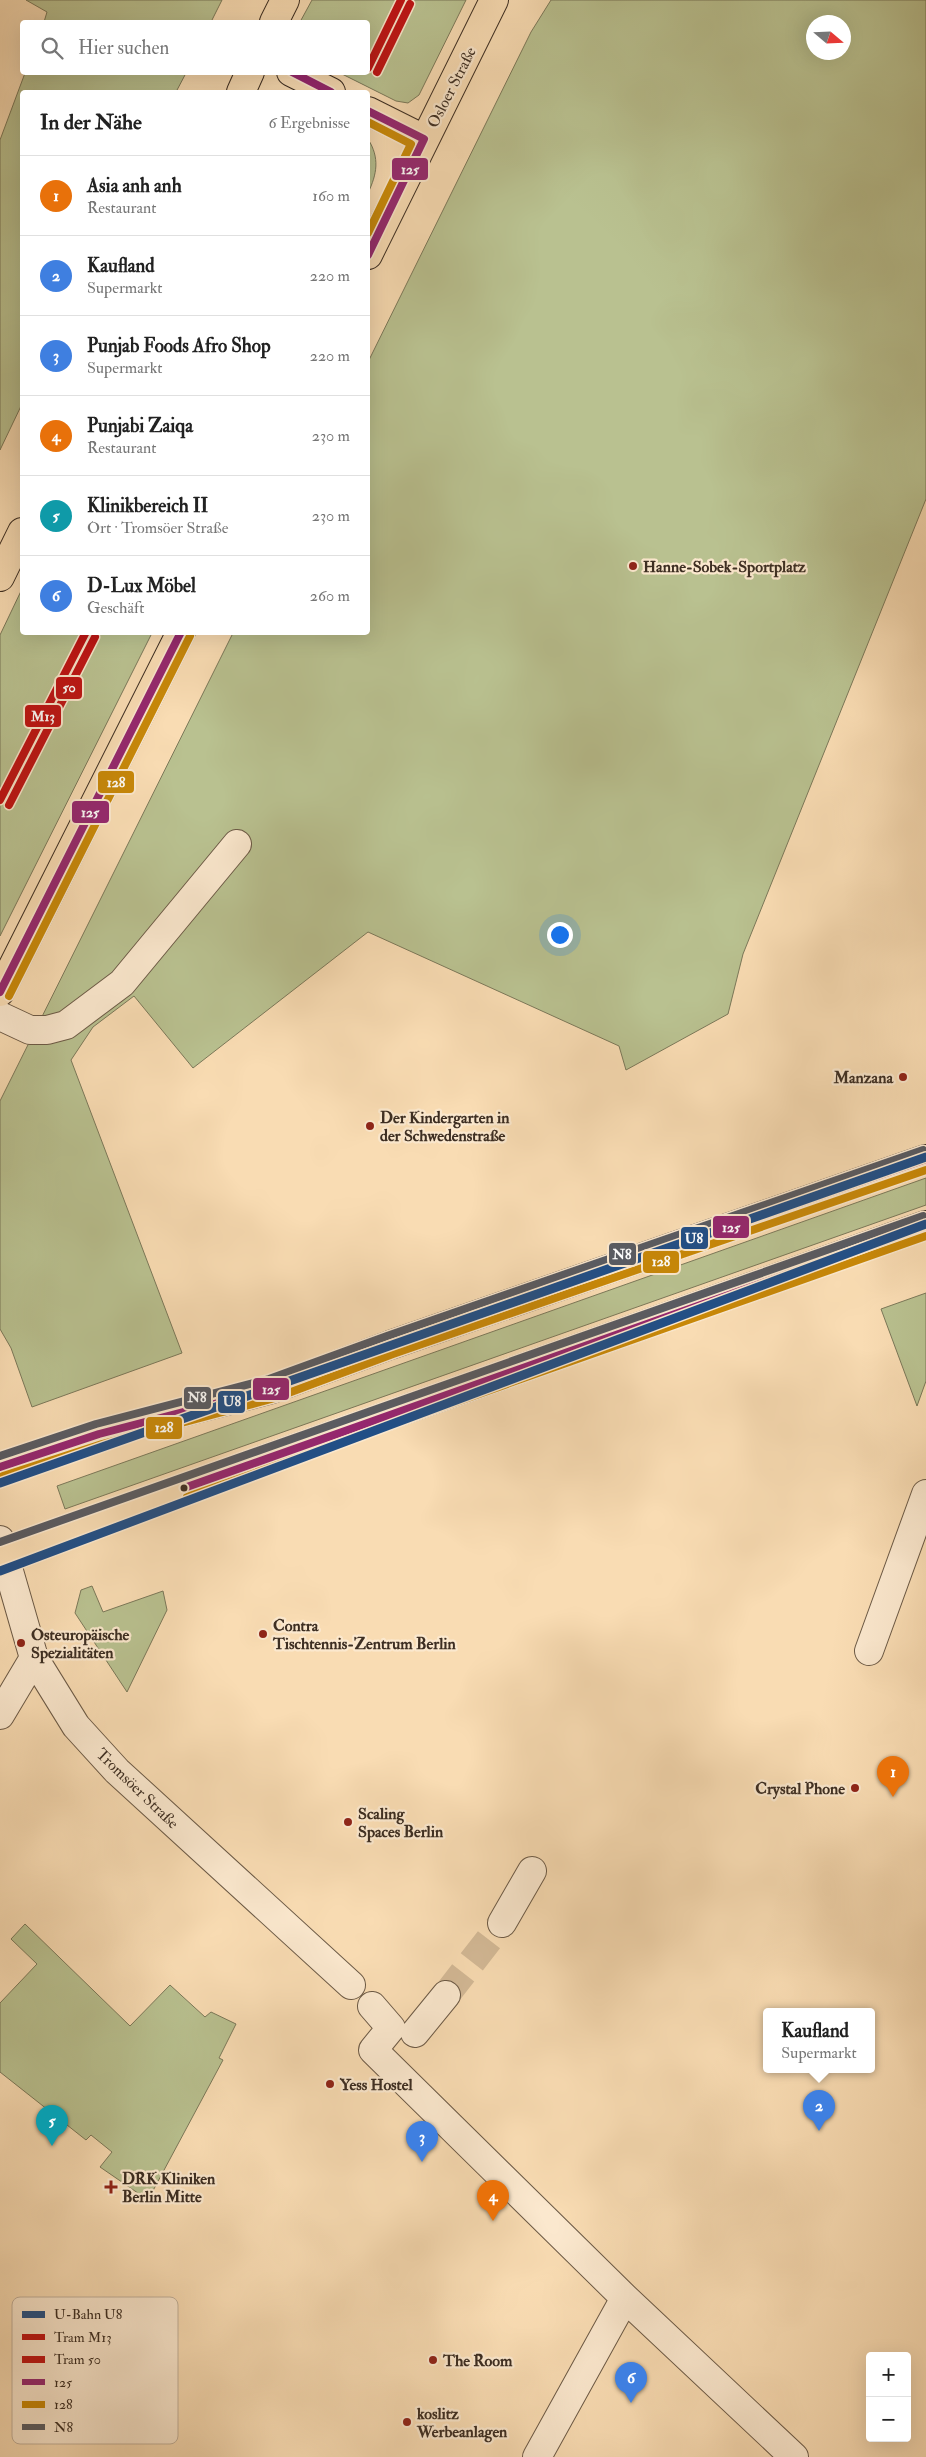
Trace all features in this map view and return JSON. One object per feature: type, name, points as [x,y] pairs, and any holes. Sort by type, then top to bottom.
[{"type":"main road","points":[[275,20],[285,0]]},
{"type":"main road","name":"Osloer Straße","points":[[370,251],[494,0]]},
{"type":"main road","points":[[241,90],[248,75]]},
{"type":"main road","points":[[298,75],[327,90]]},
{"type":"main road","points":[[370,112],[424,139]]},
{"type":"main road","points":[[0,577],[12,544]]},
{"type":"main road","points":[[0,992],[179,635]]},
{"type":"main road","points":[[0,1467],[100,1434],[272,1389],[390,1345],[926,1159]]},
{"type":"main road","points":[[1,1548],[686,1310],[926,1224]]},
{"type":"street","points":[[0,1016],[30,1030],[47,1030],[66,1024],[122,983],[237,844]]},
{"type":"street","points":[[869,1651],[926,1494]]},
{"type":"street","name":"Tromsöer Straße","points":[[1,1548],[34,1658],[76,1726],[118,1771],[351,1985]]},
{"type":"street","points":[[0,1715],[34,1658]]},
{"type":"street","points":[[502,1923],[532,1871]]},
{"type":"street","points":[[446,1995],[403,2031],[373,2050],[624,2298],[794,2457]]},
{"type":"street","points":[[372,2006],[403,2031]]},
{"type":"street","points":[[537,2457],[624,2298]]},
{"type":"green space","points":[[26,0],[222,0],[212,20],[45,20],[47,12]]},
{"type":"green space","points":[[312,0],[466,0],[419,95],[408,103],[396,101],[344,75],[370,75],[370,20],[301,20]]},
{"type":"green space","name":"Hanne-Sobek-Sportplatz","points":[[551,0],[926,0],[926,499],[743,954],[728,1014],[626,1070],[619,1046],[368,932],[193,1068],[134,996],[93,1027],[71,1060],[182,1353],[32,1407],[11,1348],[0,1329],[0,1101],[232,635],[370,635],[370,358],[531,32]]},
{"type":"green space","points":[[24,75],[185,75],[177,90],[20,90],[20,408],[0,450],[0,140]]},
{"type":"green space","points":[[370,142],[376,159],[370,187]]},
{"type":"green space","points":[[20,593],[20,635],[151,635],[0,936],[0,635]]},
{"type":"green space","points":[[926,1178],[926,1205],[65,1509],[57,1486]]},
{"type":"green space","points":[[926,1293],[926,1381],[917,1406],[881,1309]]},
{"type":"green space","points":[[92,1586],[103,1612],[163,1591],[167,1610],[127,1692],[75,1613],[81,1590]]},
{"type":"green space","points":[[25,1924],[130,2026],[170,1985],[205,2017],[211,2012],[236,2024],[219,2058],[223,2060],[148,2200],[100,2167],[112,2152],[91,2135],[86,2140],[0,2072],[0,2003],[37,1964],[11,1939]]},
{"type":"tunnel","points":[[446,1995],[502,1923]]},
{"type":"metro line","name":"U8","points":[[0,1483],[926,1157]]},
{"type":"metro line","name":"U8","points":[[0,1571],[926,1224]]},
{"type":"tram line","name":"M13","points":[[370,64],[401,0]]},
{"type":"tram line","name":"50","points":[[377,72],[410,4]]},
{"type":"tram line","name":"M13","points":[[0,800],[84,635]]},
{"type":"tram line","name":"50","points":[[9,805],[95,637]]},
{"type":"transit line","name":"125","points":[[298,75],[327,90]]},
{"type":"transit line","name":"125","points":[[370,112],[424,139],[370,251]]},
{"type":"transit line","name":"128","points":[[370,123],[411,144],[370,229]]},
{"type":"transit line","name":"125","points":[[0,992],[179,635]]},
{"type":"transit line","name":"128","points":[[9,996],[190,636]]},
{"type":"transit line","name":"N8","points":[[0,1456],[96,1424],[269,1379],[387,1336],[923,1150]]},
{"type":"transit line","name":"125","points":[[0,1467],[99,1434],[272,1389],[390,1345],[926,1159]]},
{"type":"transit line","name":"128","points":[[3,1476],[102,1444],[275,1398],[393,1354],[926,1170]]},
{"type":"transit line","name":"N8","points":[[0,1542],[923,1216]]},
{"type":"transit line","name":"125","points":[[184,1488],[926,1225]]},
{"type":"transit line","name":"128","points":[[187,1497],[926,1236]]},
{"type":"place","name":"Hanne-Sobek-Sportplatz","points":[[633,566]]},
{"type":"place","name":"Manzana","points":[[903,1077]]},
{"type":"place","name":"Der Kindergarten in der Schwedenstraße","points":[[370,1126]]},
{"type":"place","name":"Contra Tischtennis-Zentrum Berlin","points":[[263,1634]]},
{"type":"place","name":"Osteuropäische Spezialitäten","points":[[21,1643]]},
{"type":"place","name":"Crystal Phone","points":[[855,1788]]},
{"type":"place","name":"Asia anh anh","points":[[893,1797]]},
{"type":"place","name":"Scaling Spaces Berlin","points":[[348,1822]]},
{"type":"place","name":"Yess Hostel","points":[[330,2084]]},
{"type":"place","name":"Kaufland","points":[[819,2131]]},
{"type":"place","name":"Klinikbereich II","points":[[52,2146]]},
{"type":"place","name":"Punjab Foods Afro Shop","points":[[422,2162]]},
{"type":"place","name":"DRK Kliniken Berlin Mitte","points":[[111,2187]]},
{"type":"place","name":"Punjabi Zaiqa","points":[[493,2221]]},
{"type":"place","name":"The Room","points":[[433,2360]]},
{"type":"place","name":"D-Lux Möbel","points":[[631,2403]]},
{"type":"place","name":"koslitz Werbeanlagen","points":[[407,2422]]}]
